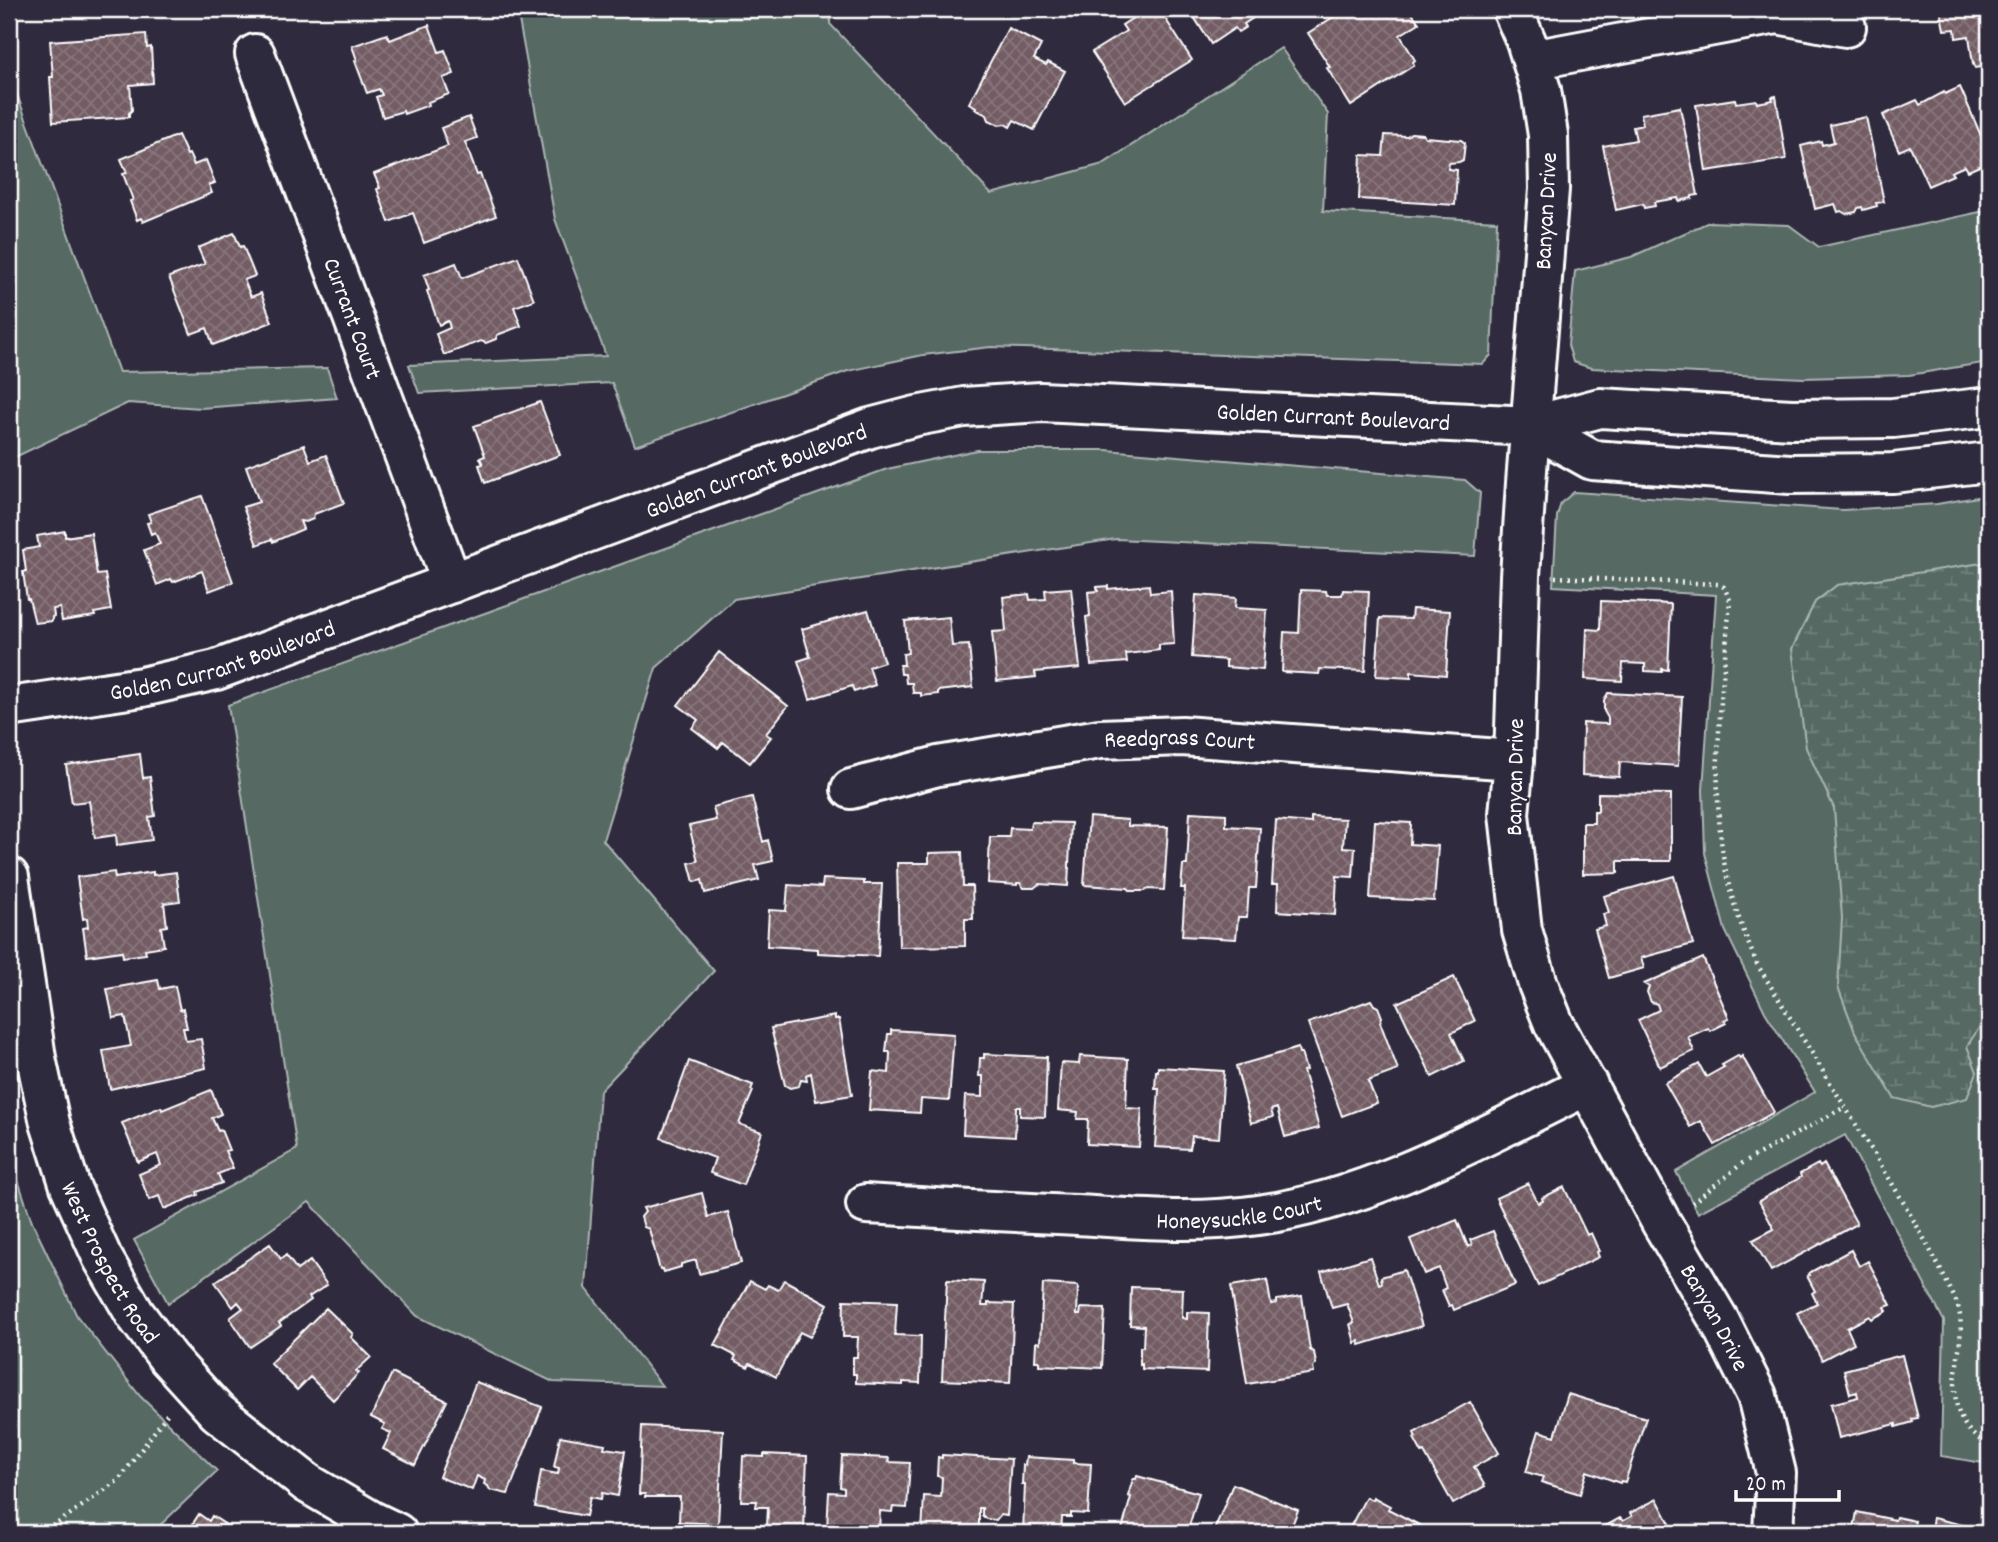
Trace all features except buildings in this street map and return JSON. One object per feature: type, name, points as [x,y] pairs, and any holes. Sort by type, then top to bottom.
[{"type":"street","name":"Banyan Drive","points":[[1512,9],[1541,89],[1548,135],[1549,189],[1520,576],[1514,760],[1509,814],[1522,930],[1538,984],[1554,1024],[1661,1222],[1720,1322],[1757,1396],[1776,1473],[1773,1533]]},
{"type":"street","points":[[1532,60],[1777,14],[1846,27]]},
{"type":"street","name":"Currant Court","points":[[255,54],[452,583]]},
{"type":"street","name":"Golden Currant Boulevard","points":[[9,707],[142,687],[216,670],[870,428],[964,407],[1041,402],[1531,426],[1600,408],[1792,419],[1893,418],[1989,407]]},
{"type":"street","name":"Golden Currant Boulevard","points":[[1531,426],[1592,460],[1790,474],[1894,472],[1989,462]]},
{"type":"street","name":"Reedgrass Court","points":[[851,789],[938,766],[1100,739],[1182,736],[1514,760]]},
{"type":"street","name":"West Prospect Road","points":[[9,877],[36,1058],[50,1123],[70,1186],[102,1257],[135,1314],[168,1358],[217,1412],[307,1483],[397,1533]]},
{"type":"street","name":"Honeysuckle Court","points":[[866,1204],[1150,1219],[1202,1220],[1259,1215],[1317,1203],[1366,1187],[1460,1148],[1588,1085]]},
{"type":"path","points":[[1520,576],[1718,584],[1724,587],[1730,600],[1717,760],[1719,819],[1725,869],[1740,925],[1757,964],[1908,1208],[1958,1304],[1960,1329],[1955,1399],[1957,1409],[1971,1433],[1989,1444]]},
{"type":"path","points":[[1661,1222],[1687,1206],[1744,1162],[1845,1107]]},
{"type":"path","points":[[32,1533],[55,1525],[119,1480],[167,1413],[197,1391]]},
{"type":"green space","points":[[517,9],[831,9],[830,24],[991,194],[1103,164],[1281,48],[1328,114],[1323,211],[1497,221],[1491,355],[1483,364],[991,347],[923,355],[848,371],[635,446],[612,383],[419,393],[409,365],[606,356],[555,219]]},
{"type":"green space","points":[[9,58],[15,89],[119,372],[327,368],[337,398],[201,408],[128,403],[9,460]]},
{"type":"green space","points":[[1989,210],[1989,362],[1909,375],[1804,378],[1591,368],[1573,362],[1568,345],[1575,271],[1631,257],[1709,222],[1789,225],[1819,247]]},
{"type":"green space","points":[[977,450],[1106,450],[1465,480],[1480,493],[1475,556],[1116,539],[734,599],[656,668],[603,840],[714,971],[600,1091],[586,1288],[662,1386],[553,1382],[417,1316],[309,1202],[168,1303],[134,1240],[297,1149],[228,705],[887,469]]},
{"type":"green space","points":[[1574,492],[1843,510],[1937,504],[1989,495],[1989,1464],[1941,1456],[1944,1321],[1845,1135],[1698,1213],[1676,1172],[1815,1092],[1765,1012],[1725,930],[1705,853],[1703,790],[1716,595],[1553,586],[1557,516],[1561,503]]},
{"type":"green space","points":[[1989,562],[1989,1013],[1967,1046],[1977,1072],[1967,1098],[1931,1107],[1894,1098],[1855,1032],[1838,987],[1842,918],[1834,808],[1806,748],[1792,649],[1815,602],[1837,585]]},
{"type":"green space","points":[[9,1153],[32,1222],[77,1316],[140,1396],[217,1471],[152,1533],[9,1533]]}]
